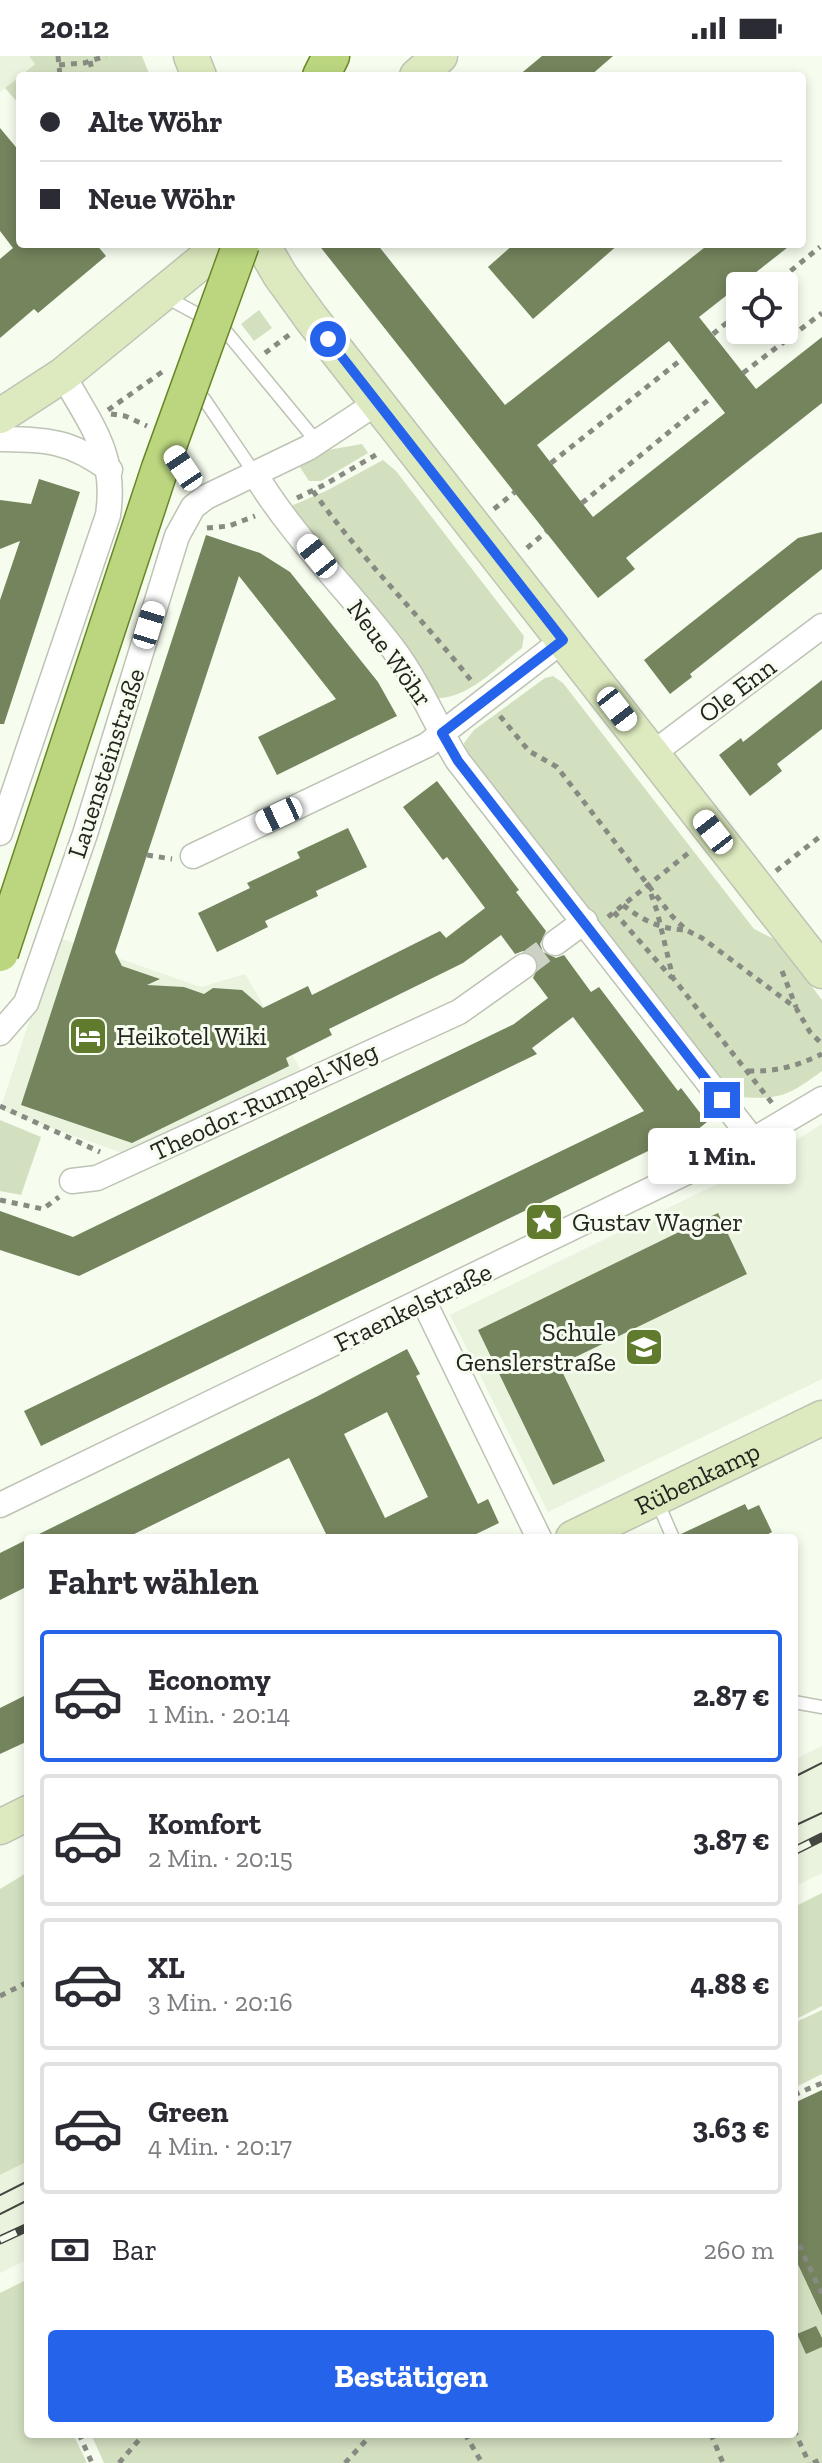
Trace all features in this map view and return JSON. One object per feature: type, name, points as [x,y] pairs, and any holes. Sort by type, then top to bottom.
[{"type":"main road","points":[[0,953],[160,468],[240,248]]},
{"type":"street","points":[[422,72],[440,56]]},
{"type":"street","points":[[170,286],[186,248]]},
{"type":"street","points":[[0,416],[63,375],[218,248]]},
{"type":"street","points":[[264,248],[311,318],[822,971]]},
{"type":"street","points":[[0,833],[108,515],[110,470],[89,421],[63,375]]},
{"type":"street","name":"Lauensteinstraße","points":[[0,1033],[26,1003],[85,834],[177,536],[193,507],[206,497],[317,442],[378,402]]},
{"type":"street","points":[[0,439],[61,443],[86,452],[110,470]]},
{"type":"street","name":"Neue Wöhr","points":[[255,474],[277,507],[397,654],[424,694],[458,761],[753,1140]]},
{"type":"street","name":"Ole Enn","points":[[652,754],[822,626]]},
{"type":"street","points":[[193,856],[413,752],[563,640]]},
{"type":"street","points":[[555,943],[588,925]]},
{"type":"street","name":"Theodor-Rumpel-Weg","points":[[72,1181],[97,1178],[459,1012],[524,966]]},
{"type":"street","name":"Fraenkelstraße","points":[[0,1505],[753,1140],[787,1123],[822,1099]]},
{"type":"street","points":[[424,1302],[537,1534]]},
{"type":"street","name":"Rübenkamp","points":[[581,1534],[822,1418]]},
{"type":"street","points":[[0,1827],[24,1815]]},
{"type":"lane","points":[[170,286],[223,328],[317,442]]},
{"type":"lane","points":[[175,455],[158,430],[204,399],[255,474]]},
{"type":"lane","points":[[656,1498],[671,1534]]},
{"type":"lane","points":[[798,1703],[822,1707]]},
{"type":"path","points":[[58,56],[60,72]]},
{"type":"path","points":[[59,65],[106,56]]},
{"type":"path","points":[[90,61],[91,72]]},
{"type":"path","points":[[789,272],[820,247]]},
{"type":"path","points":[[743,373],[822,313]]},
{"type":"path","points":[[251,363],[311,318]]},
{"type":"path","points":[[713,334],[726,323]]},
{"type":"path","points":[[551,463],[682,359]]},
{"type":"path","points":[[582,503],[712,397]]},
{"type":"path","points":[[89,421],[104,413],[125,416],[158,430]]},
{"type":"path","points":[[313,491],[337,526],[437,635],[529,751],[557,767],[648,887],[686,930]]},
{"type":"path","points":[[588,925],[614,912],[648,887],[713,832]]},
{"type":"path","points":[[757,887],[822,835]]},
{"type":"path","points":[[648,887],[673,978]]},
{"type":"path","points":[[623,905],[638,917],[660,927],[686,930],[702,938],[796,1008],[810,1032],[822,1044]]},
{"type":"path","points":[[614,912],[673,978],[787,1123]]},
{"type":"path","points":[[748,1071],[769,1072],[793,1067],[822,1054]]},
{"type":"path","points":[[0,1106],[126,1164]]},
{"type":"path","points":[[0,1200],[43,1209],[65,1192],[72,1181]]},
{"type":"path","points":[[0,1996],[24,1984]]},
{"type":"path","points":[[798,2093],[822,2083]]},
{"type":"path","points":[[798,2240],[822,2294]]},
{"type":"path","points":[[81,2438],[92,2463]]},
{"type":"path","points":[[119,2463],[141,2438]]},
{"type":"path","points":[[347,2462],[368,2438]]},
{"type":"path","points":[[467,2438],[482,2463]]},
{"type":"path","points":[[713,2438],[723,2463]]},
{"type":"path","points":[[798,2438],[811,2463],[822,2459]]},
{"type":"shaded area","points":[[0,56],[29,56],[35,63],[24,72],[16,72],[16,79],[0,92]]},
{"type":"shaded area","points":[[29,56],[142,56],[148,72],[25,72],[35,64]]},
{"type":"shaded area","points":[[16,79],[16,100],[5,88]]},
{"type":"shaded area","points":[[259,310],[272,328],[254,341],[241,324]]},
{"type":"shaded area","points":[[362,444],[368,453],[321,481],[309,481],[298,464],[328,450]]},
{"type":"shaded area","points":[[383,460],[396,471],[524,636],[522,648],[481,681],[458,694],[434,698],[291,506]]},
{"type":"shaded area","points":[[553,676],[563,683],[754,929],[778,941],[822,1000],[822,1071],[800,1087],[771,1097],[733,1096],[466,756],[464,743],[474,730],[545,678]]},
{"type":"shaded area","points":[[57,937],[201,987],[245,974],[301,1070],[123,1153],[0,1110]]},
{"type":"shaded area","points":[[0,1120],[41,1137],[21,1195],[0,1191]]},
{"type":"shaded area","name":"Schule Genslerstraße","points":[[822,1124],[822,1379],[548,1512],[450,1315],[756,1165]]},
{"type":"shaded area","points":[[822,1746],[822,1873],[798,1885],[798,1758]]},
{"type":"shaded area","points":[[24,1874],[24,2163],[0,2175],[0,1889]]},
{"type":"shaded area","points":[[822,1893],[822,2006],[798,2018],[798,1905]]},
{"type":"shaded area","points":[[822,2010],[822,2074],[798,2086],[798,2021]]},
{"type":"shaded area","points":[[24,2163],[24,2261],[0,2273],[0,2175]]},
{"type":"shaded area","points":[[798,2265],[822,2317],[822,2463],[104,2463],[93,2438],[798,2438]]},
{"type":"shaded area","points":[[24,2281],[24,2438],[75,2438],[87,2463],[0,2463],[0,2293]]},
{"type":"building","points":[[542,56],[613,56],[595,72],[523,72]]},
{"type":"building","points":[[0,128],[16,147],[16,248],[99,248],[106,256],[38,313],[34,309],[0,338],[0,259],[13,248],[0,231]]},
{"type":"building","points":[[321,248],[380,248],[505,405],[704,248],[787,248],[756,272],[726,272],[726,296],[699,317],[756,389],[822,337],[822,403],[626,558],[635,569],[598,598]],"holes":[[[669,341],[725,413],[593,517],[537,445]]]},
{"type":"building","points":[[509,248],[614,248],[533,319],[488,267]]},
{"type":"building","points":[[39,479],[80,492],[4,724],[0,724],[0,600],[20,541],[0,549],[0,500],[31,504]]},
{"type":"building","points":[[822,532],[822,569],[690,674],[692,677],[670,694],[644,660],[798,538]]},
{"type":"building","points":[[206,535],[260,553],[290,572],[378,682],[397,716],[277,775],[258,737],[336,699],[239,576],[115,952],[122,966],[160,979],[147,985],[184,987],[204,994],[213,988],[242,990],[263,1008],[308,986],[312,995],[440,931],[446,938],[485,908],[447,857],[443,860],[403,807],[437,781],[546,931],[540,944],[543,952],[556,958],[564,955],[591,992],[599,987],[678,1091],[681,1088],[707,1122],[686,1139],[679,1136],[41,1446],[24,1411],[644,1111],[573,1017],[532,1048],[537,1054],[79,1276],[0,1250],[0,1211],[73,1237],[514,1024],[548,998],[533,978],[539,965],[536,957],[523,951],[515,954],[501,935],[463,963],[329,1029],[332,1035],[286,1058],[289,1066],[132,1143],[21,1105]]},
{"type":"building","points":[[822,680],[822,729],[777,764],[782,771],[750,796],[719,755],[741,738],[743,742]]},
{"type":"building","points":[[348,828],[367,867],[316,891],[318,896],[265,921],[268,927],[217,952],[198,913],[250,888],[247,883],[300,858],[297,852]]},
{"type":"building","points":[[718,1213],[747,1274],[559,1365],[605,1461],[553,1485],[478,1330]]},
{"type":"building","points":[[407,1349],[420,1374],[416,1376],[478,1504],[488,1499],[499,1523],[476,1534],[326,1534],[289,1458],[134,1534],[39,1534]],"holes":[[[387,1412],[428,1497],[385,1518],[344,1434]]]},
{"type":"building","points":[[745,1504],[748,1510],[759,1505],[772,1532],[768,1534],[681,1534]]},
{"type":"building","points":[[24,1541],[24,1588],[0,1600],[0,1553]]},
{"type":"building","points":[[24,1696],[24,1743],[0,1754],[0,1708]]},
{"type":"building","points":[[822,2090],[822,2316],[798,2265],[798,2101]]},
{"type":"building","points":[[816,2326],[822,2338],[822,2347],[806,2354],[798,2334]]},
{"type":"tunnel","points":[[524,966],[555,943]]},
{"type":"tram line","points":[[798,1775],[822,1763]]},
{"type":"tram line","points":[[798,1824],[822,1813]]},
{"type":"tram line","points":[[0,2195],[24,2183]]},
{"type":"tram line","points":[[0,2214],[24,2202]]},
{"type":"railway","points":[[798,1849],[822,1837]]},
{"type":"railway","points":[[0,2240],[24,2229]]},
{"type":"place","name":"Heikotel Wiki","points":[[88,1036]]},
{"type":"place","name":"Gustav Wagner","points":[[544,1222]]},
{"type":"place","name":"Schule Genslerstraße","points":[[644,1347]]},
{"type":"route","points":[[328,339],[563,640],[442,733],[458,761],[722,1100]]}]
